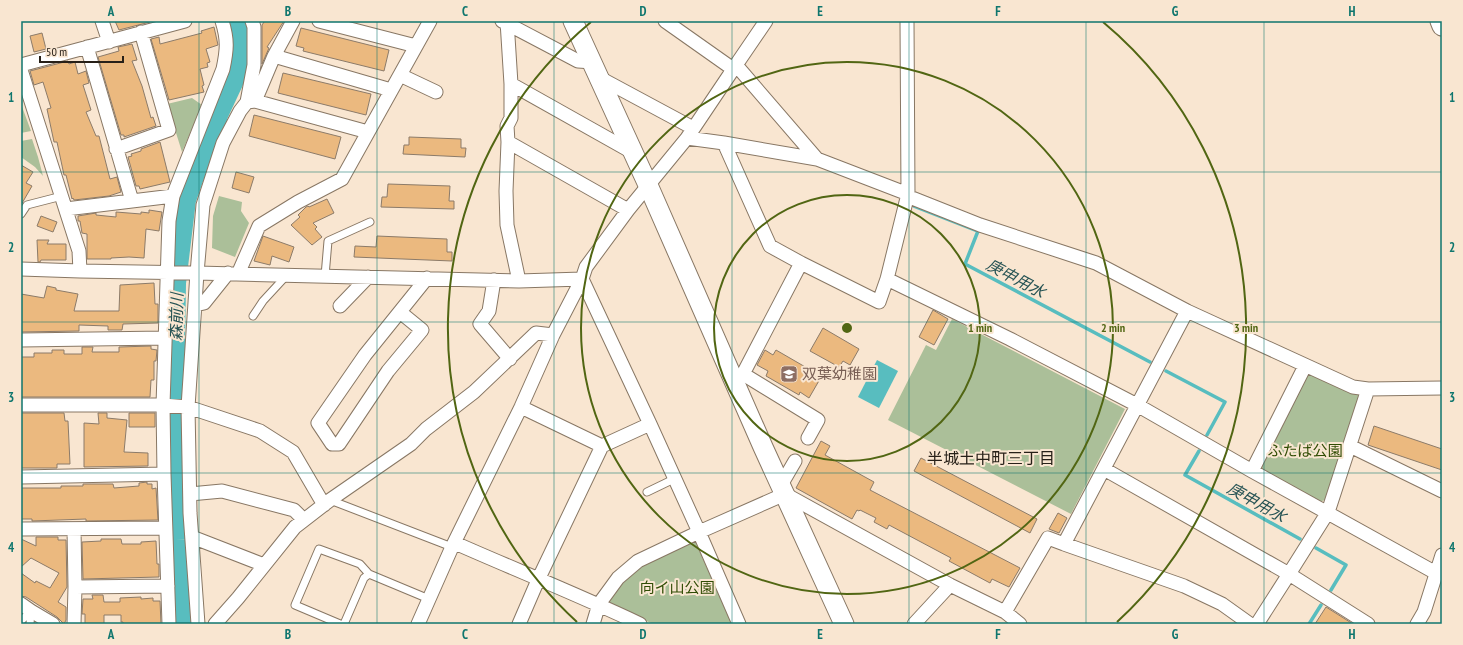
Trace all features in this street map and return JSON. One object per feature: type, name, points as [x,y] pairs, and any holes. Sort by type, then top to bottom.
[{"type":"street","points":[[102,21],[108,42]]},
{"type":"street","points":[[21,65],[108,42],[167,23],[185,21]]},
{"type":"street","points":[[169,624],[165,528],[163,404],[169,221],[173,196],[223,69],[227,50],[222,21]]},
{"type":"street","points":[[198,624],[190,494],[188,407],[203,205],[223,143],[240,111],[251,101],[294,21]]},
{"type":"street","points":[[319,21],[416,46]]},
{"type":"street","points":[[195,305],[204,303],[233,274],[259,226],[298,202],[342,179],[430,21]]},
{"type":"street","points":[[574,21],[632,152],[738,376],[763,447],[844,624]]},
{"type":"street","points":[[665,21],[735,67],[817,159]]},
{"type":"street","points":[[418,624],[454,545],[521,407],[553,335],[582,279],[586,267],[628,210],[690,133],[766,21]]},
{"type":"street","points":[[724,143],[770,246],[878,302],[887,279],[907,195],[907,21]]},
{"type":"street","points":[[1440,21],[1442,26]]},
{"type":"street","points":[[505,22],[596,70],[690,133],[724,143],[817,159],[980,225],[1096,263],[1187,311],[1353,387],[1368,389],[1442,388]]},
{"type":"street","points":[[505,22],[511,84],[511,118],[507,126],[507,225],[519,281]]},
{"type":"street","points":[[251,101],[255,23]]},
{"type":"street","points":[[116,149],[169,130],[141,32]]},
{"type":"street","points":[[87,47],[132,201]]},
{"type":"street","points":[[274,56],[391,90]]},
{"type":"street","points":[[21,70],[79,251],[80,271]]},
{"type":"street","points":[[400,75],[436,92]]},
{"type":"street","points":[[511,84],[632,152]]},
{"type":"street","points":[[251,101],[368,132]]},
{"type":"street","points":[[508,142],[628,210]]},
{"type":"street","points":[[64,203],[132,201],[173,196]]},
{"type":"street","points":[[738,376],[801,263]]},
{"type":"street","points":[[21,269],[519,281],[582,279]]},
{"type":"street","points":[[340,306],[368,277]]},
{"type":"street","points":[[400,312],[422,330],[388,371],[339,444],[332,444],[318,423],[365,355],[427,278]]},
{"type":"street","points":[[582,279],[650,424],[739,624]]},
{"type":"street","points":[[887,279],[1010,339],[1137,405],[1252,471],[1436,573]]},
{"type":"street","points":[[494,280],[489,311],[480,324],[510,359]]},
{"type":"street","points":[[1064,544],[1187,311]]},
{"type":"street","points":[[215,624],[295,527],[411,444],[426,429],[474,392],[536,333],[553,335]]},
{"type":"street","points":[[21,340],[165,338]]},
{"type":"street","points":[[1252,471],[1305,366]]},
{"type":"street","points":[[738,376],[818,420],[808,438]]},
{"type":"street","points":[[1257,624],[1328,512],[1368,389]]},
{"type":"street","points":[[21,405],[163,404],[188,407],[260,431],[293,452],[327,503]]},
{"type":"street","points":[[521,407],[602,446]]},
{"type":"street","points":[[519,624],[538,580],[602,446],[650,424]]},
{"type":"street","points":[[1350,446],[1442,490]]},
{"type":"street","points":[[593,624],[598,604],[618,578],[638,561],[783,490],[795,461]]},
{"type":"street","points":[[1104,469],[1289,574],[1368,624]]},
{"type":"street","points":[[21,477],[164,474]]},
{"type":"street","points":[[783,490],[950,585],[1005,612],[1020,624]]},
{"type":"street","points":[[190,494],[222,492],[294,510],[304,520]]},
{"type":"street","points":[[21,529],[165,528]]},
{"type":"street","points":[[74,529],[74,624]]},
{"type":"street","points":[[192,537],[264,565]]},
{"type":"street","points":[[1005,612],[1048,538],[1184,586],[1222,604],[1250,624]]},
{"type":"street","points":[[454,545],[598,604],[640,624]]},
{"type":"street","points":[[1417,624],[1424,612],[1442,555]]},
{"type":"street","points":[[914,624],[950,585]]},
{"type":"street","points":[[75,587],[168,586]]},
{"type":"street","points":[[27,613],[53,624]]},
{"type":"lane","points":[[21,214],[27,205],[64,203]]},
{"type":"lane","points":[[325,276],[328,241],[370,222]]},
{"type":"lane","points":[[253,316],[263,301],[287,275]]},
{"type":"lane","points":[[646,492],[674,480]]},
{"type":"lane","points":[[327,503],[454,545]]},
{"type":"lane","points":[[340,624],[295,605],[319,549],[360,564],[369,574],[430,599]]},
{"type":"lane","points":[[344,624],[364,578],[369,574]]},
{"type":"lane","points":[[21,621],[27,613]]},
{"type":"green space","points":[[192,98],[202,105],[182,152],[167,104]]},
{"type":"green space","points":[[21,104],[31,131],[21,133]]},
{"type":"green space","points":[[32,139],[43,176],[35,167],[21,157],[21,141]]},
{"type":"green space","points":[[219,196],[242,202],[241,211],[249,223],[235,257],[212,248],[213,216]]},
{"type":"green space","points":[[952,319],[1125,409],[1071,514],[888,420],[926,345],[936,350]]},
{"type":"green space","name":"ふたば公園","points":[[1311,375],[1360,395],[1325,500],[1319,502],[1261,469],[1260,464],[1306,376]]},
{"type":"green space","name":"向イ山公園","points":[[695,541],[732,624],[653,624],[606,602],[621,580],[642,565]]},
{"type":"water","points":[[877,360],[898,371],[879,408],[858,397]]},
{"type":"building","points":[[115,21],[150,21],[150,22],[119,30]]},
{"type":"building","points":[[262,21],[284,21],[267,47],[269,48],[262,64],[262,25],[264,22]]},
{"type":"building","points":[[214,27],[218,45],[206,49],[210,62],[207,63],[208,67],[200,69],[204,92],[169,100],[151,39],[159,37],[160,44],[202,33],[201,31]]},
{"type":"building","points":[[301,28],[389,50],[384,71],[303,51],[304,48],[296,46]]},
{"type":"building","points":[[42,33],[46,49],[34,52],[30,36]]},
{"type":"building","points":[[132,44],[137,60],[132,61],[142,86],[151,118],[153,117],[156,126],[124,137],[124,135],[121,135],[98,57],[119,51],[118,47]]},
{"type":"building","points":[[68,61],[69,64],[75,62],[78,74],[86,71],[89,83],[83,85],[91,110],[86,112],[96,136],[99,136],[110,179],[117,177],[121,192],[109,196],[72,199],[66,175],[64,175],[57,142],[54,142],[47,109],[51,108],[43,82],[34,85],[30,71]]},
{"type":"building","points":[[283,73],[371,94],[366,115],[278,93]]},
{"type":"building","points":[[254,115],[341,137],[335,159],[249,136]]},
{"type":"building","points":[[409,137],[461,139],[461,148],[466,148],[465,157],[403,154],[404,145],[409,145]]},
{"type":"building","points":[[160,142],[170,182],[140,189],[139,186],[136,186],[128,157],[132,156],[131,154],[141,151],[141,149]]},
{"type":"building","points":[[21,165],[33,172],[26,183],[32,186],[21,205]]},
{"type":"building","points":[[236,172],[254,177],[249,193],[232,188]]},
{"type":"building","points":[[388,184],[450,186],[449,201],[454,201],[454,209],[381,207],[382,197],[387,197]]},
{"type":"building","points":[[327,199],[334,213],[313,223],[317,227],[315,229],[322,237],[312,245],[291,225],[300,217],[298,215],[306,207]]},
{"type":"building","points":[[149,210],[162,212],[159,231],[146,229],[144,258],[129,257],[87,259],[87,234],[82,233],[78,216],[96,213],[96,215],[116,217],[116,212],[141,214],[141,212],[149,213]]},
{"type":"building","points":[[41,216],[57,222],[53,232],[37,226]]},
{"type":"building","points":[[263,236],[294,247],[289,262],[272,256],[270,265],[254,261]]},
{"type":"building","points":[[377,236],[447,239],[447,252],[452,252],[452,261],[354,257],[355,246],[376,247]]},
{"type":"building","points":[[37,240],[49,240],[47,244],[66,244],[66,260],[41,260],[38,262]]},
{"type":"building","points":[[154,283],[155,304],[158,304],[158,323],[123,324],[122,330],[108,330],[108,326],[79,325],[79,331],[21,332],[21,294],[44,298],[47,286],[56,288],[56,290],[78,294],[74,311],[119,311],[120,285]]},
{"type":"building","points":[[933,310],[948,319],[934,345],[919,337]]},
{"type":"building","points":[[823,328],[859,349],[850,365],[843,361],[839,367],[810,351]]},
{"type":"building","points":[[151,346],[151,349],[157,350],[156,361],[154,361],[154,380],[151,380],[150,397],[21,397],[21,357],[34,357],[34,353],[52,353],[52,350],[64,350],[64,354],[82,354],[82,347],[93,347],[92,352],[119,352],[119,347]]},
{"type":"building","points":[[765,350],[773,355],[776,350],[814,372],[812,375],[820,379],[809,398],[800,392],[799,395],[766,376],[768,371],[757,365]]},
{"type":"building","points":[[21,413],[64,413],[65,421],[68,421],[70,464],[57,464],[57,468],[21,468]]},
{"type":"building","points":[[98,413],[107,413],[107,418],[127,420],[124,452],[148,453],[148,466],[84,467],[84,423],[99,424]]},
{"type":"building","points":[[129,413],[155,413],[155,427],[129,427]]},
{"type":"building","points":[[1374,426],[1442,449],[1442,470],[1368,445]]},
{"type":"building","points":[[821,441],[830,446],[825,455],[874,482],[870,490],[1020,568],[1009,587],[992,579],[990,583],[949,561],[951,558],[889,525],[887,529],[874,522],[876,518],[860,510],[857,510],[852,519],[796,488]]},
{"type":"building","points":[[921,458],[1037,519],[1030,533],[914,471]]},
{"type":"building","points":[[147,482],[147,484],[152,484],[152,489],[156,488],[158,520],[86,521],[86,519],[32,521],[32,519],[21,519],[21,488],[61,488],[61,486],[83,486],[83,484],[113,484],[114,488],[139,486],[139,483]]},
{"type":"building","points":[[1058,513],[1067,518],[1059,533],[1049,529]]},
{"type":"building","points":[[36,537],[58,537],[58,540],[66,540],[67,587],[58,602],[66,607],[66,620],[64,624],[57,617],[26,597],[21,596],[21,573],[35,583],[36,581],[50,588],[59,573],[31,558],[21,567],[21,539],[36,546]]},
{"type":"building","points":[[101,539],[121,539],[122,544],[141,544],[141,542],[156,541],[159,577],[83,579],[82,542],[101,541]]},
{"type":"building","points":[[92,595],[103,595],[104,602],[120,602],[120,598],[153,598],[153,601],[160,601],[161,624],[123,624],[123,622],[121,622],[121,615],[104,615],[104,624],[85,624],[85,614],[82,614],[83,599],[93,599]]},
{"type":"building","points":[[1326,607],[1353,624],[1315,624]]},
{"type":"waterway","name":"森前川","points":[[181,624],[176,540],[174,417],[176,283],[186,200],[194,177],[212,139],[218,115],[238,72],[241,56],[241,36],[235,21]]},
{"type":"waterway","name":"庚申用水","points":[[914,206],[978,231],[965,264],[1150,362]]},
{"type":"waterway","name":"庚申用水","points":[[1166,371],[1225,402],[1207,435]]},
{"type":"waterway","name":"庚申用水","points":[[1199,451],[1185,475],[1300,539]]},
{"type":"waterway","name":"庚申用水","points":[[1316,548],[1346,565],[1331,590]]},
{"type":"waterway","name":"庚申用水","points":[[1309,624],[1321,605]]},
{"type":"place","name":"双葉幼稚園","points":[[789,374]]},
{"type":"district","name":"半城土中町三丁目","points":[[991,458]]}]
